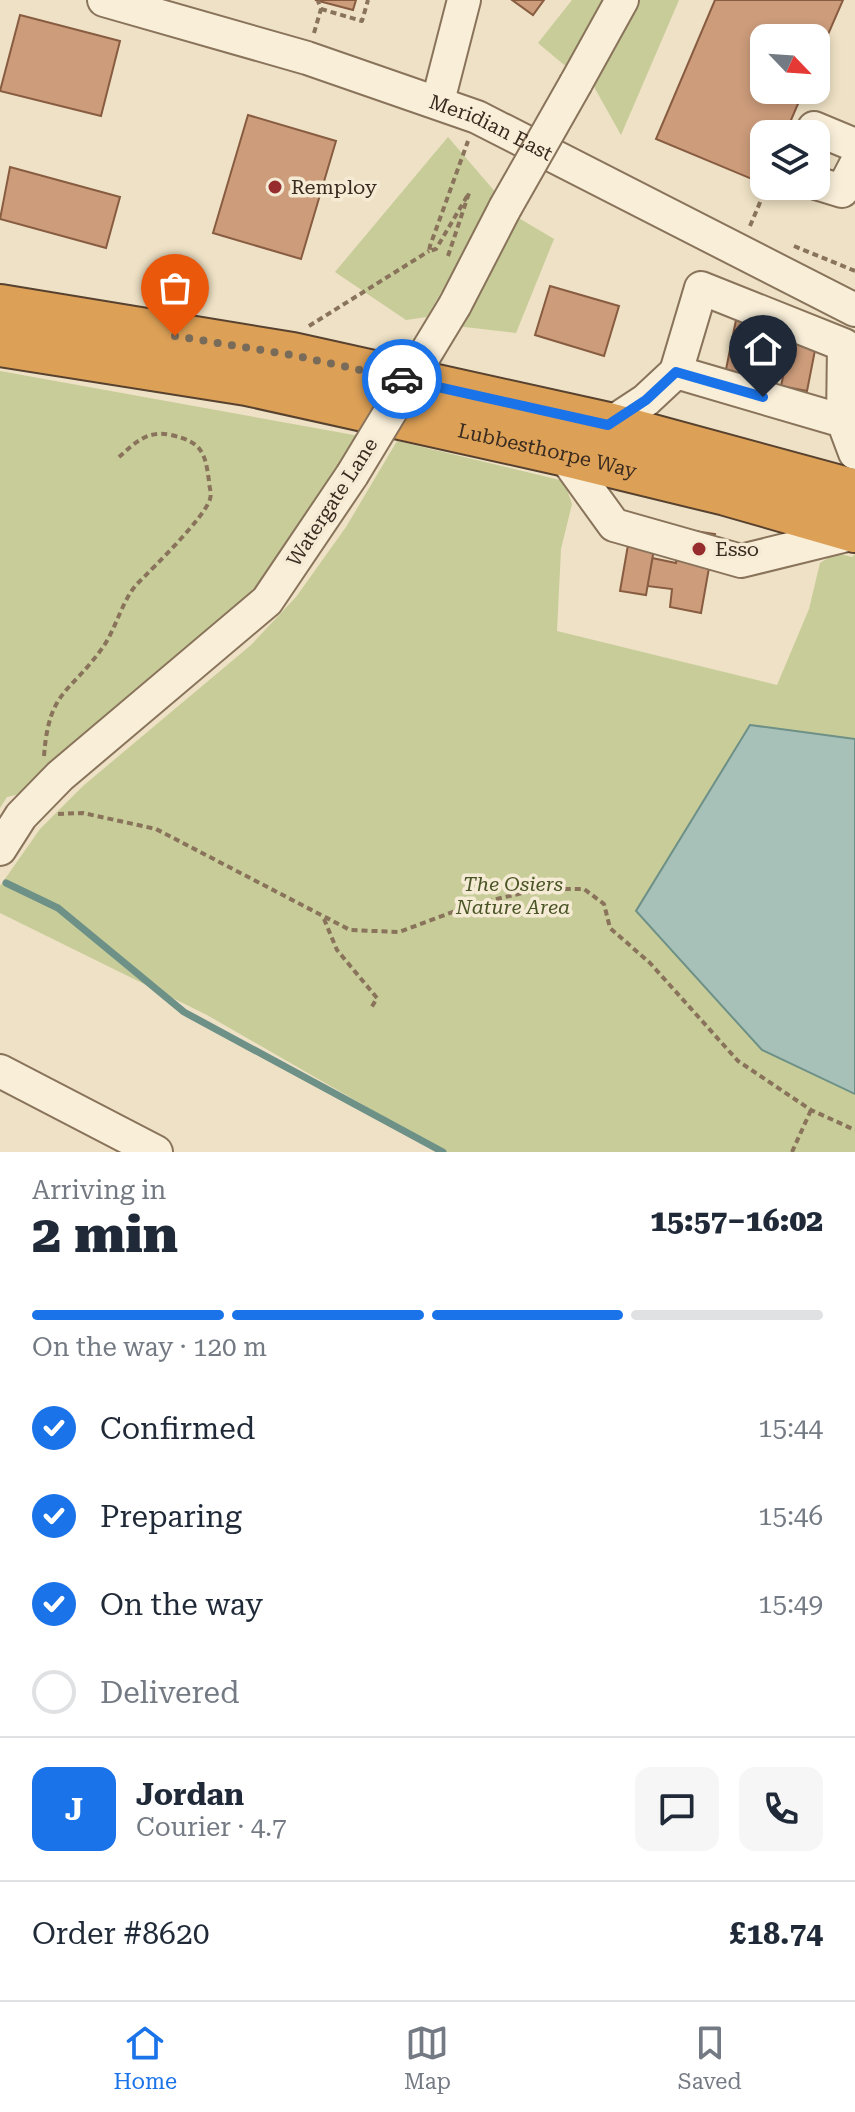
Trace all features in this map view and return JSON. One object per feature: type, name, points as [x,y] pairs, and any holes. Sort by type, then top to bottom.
[{"type":"highway","name":"Lubbesthorpe Way","points":[[0,307],[292,355],[608,425],[855,492]]},
{"type":"highway","name":"Lubbesthorpe Way","points":[[0,344],[247,383],[562,453],[726,493],[855,531]]},
{"type":"street","name":"Meridian East","points":[[104,0],[307,58],[477,117],[855,310]]},
{"type":"street","points":[[438,101],[464,0]]},
{"type":"street","name":"Watergate Lane","points":[[0,849],[21,816],[60,776],[267,601],[352,475],[455,305],[505,208],[622,0]]},
{"type":"street","points":[[830,135],[855,145]]},
{"type":"street","points":[[830,187],[842,191],[855,166]]},
{"type":"street","points":[[608,425],[646,400],[676,372],[701,288],[844,345],[843,421],[855,453]]},
{"type":"street","points":[[676,372],[843,421]]},
{"type":"street","points":[[562,453],[614,525],[741,561],[855,531]]},
{"type":"street","points":[[0,1071],[140,1148]]},
{"type":"path","points":[[321,9],[362,21],[368,0]]},
{"type":"path","points":[[307,58],[321,9],[318,1]]},
{"type":"path","points":[[429,251],[477,117]]},
{"type":"path","points":[[292,355],[296,335],[436,249],[469,193],[443,268]]},
{"type":"path","points":[[749,228],[761,200]]},
{"type":"path","points":[[60,776],[43,762],[46,728],[59,696],[103,647],[136,584],[162,562],[185,530],[204,513],[211,497],[207,460],[191,439],[145,434],[119,457]]},
{"type":"path","points":[[21,816],[83,813],[156,829],[268,884],[350,930],[399,932],[474,904],[541,889],[584,889],[604,904],[610,928],[650,963],[738,1061],[811,1110],[855,1130]]},
{"type":"path","points":[[323,917],[337,950],[377,998],[370,1010]]},
{"type":"path","points":[[792,1152],[811,1110]]},
{"type":"green space","points":[[572,0],[609,0],[569,69],[538,43]]},
{"type":"green space","points":[[640,0],[679,0],[621,135],[593,85]]},
{"type":"green space","points":[[448,137],[497,194],[427,317],[406,320],[335,272]]},
{"type":"green space","points":[[517,217],[554,239],[516,333],[456,326]]},
{"type":"green space","points":[[0,371],[365,437],[260,588],[36,790],[7,797],[0,808]]},
{"type":"green space","name":"The Osiers Nature Area","points":[[397,441],[564,481],[572,504],[561,549],[557,631],[777,685],[809,609],[820,563],[836,553],[852,557],[855,554],[855,1152],[445,1152],[207,1015],[0,913],[0,886],[40,829],[83,786],[251,645],[296,597],[346,527]]},
{"type":"water","points":[[750,725],[855,739],[855,1094],[762,1050],[636,911]]},
{"type":"building","points":[[315,0],[356,0],[353,10]]},
{"type":"building","points":[[512,0],[544,0],[533,15]]},
{"type":"building","points":[[715,0],[843,0],[830,30],[830,24],[750,24],[750,104],[798,104],[791,120],[750,120],[750,178],[656,139]]},
{"type":"building","points":[[20,15],[120,41],[101,116],[0,91]]},
{"type":"building","name":"Remploy","points":[[248,115],[336,141],[301,259],[213,233]]},
{"type":"building","points":[[10,167],[120,197],[106,248],[0,219]]},
{"type":"building","points":[[550,286],[619,306],[604,356],[535,335]]},
{"type":"building","points":[[736,320],[767,327],[765,346],[789,349],[784,377],[760,372],[753,405],[720,399]]},
{"type":"building","points":[[791,341],[816,345],[807,391],[781,386]]},
{"type":"building","points":[[682,529],[715,534],[701,613],[670,607],[672,589],[647,586],[652,558],[676,563]]},
{"type":"building","points":[[628,545],[654,549],[646,595],[620,591]]},
{"type":"waterway","points":[[6,883],[58,908],[184,1012],[443,1152]]},
{"type":"way so far","points":[[175,336],[292,355],[402,379]]},
{"type":"place","name":"Remploy","points":[[275,187]]},
{"type":"place","name":"Esso","points":[[699,549]]},
{"type":"route","points":[[402,379],[608,425],[646,400],[676,372],[763,397]]}]
